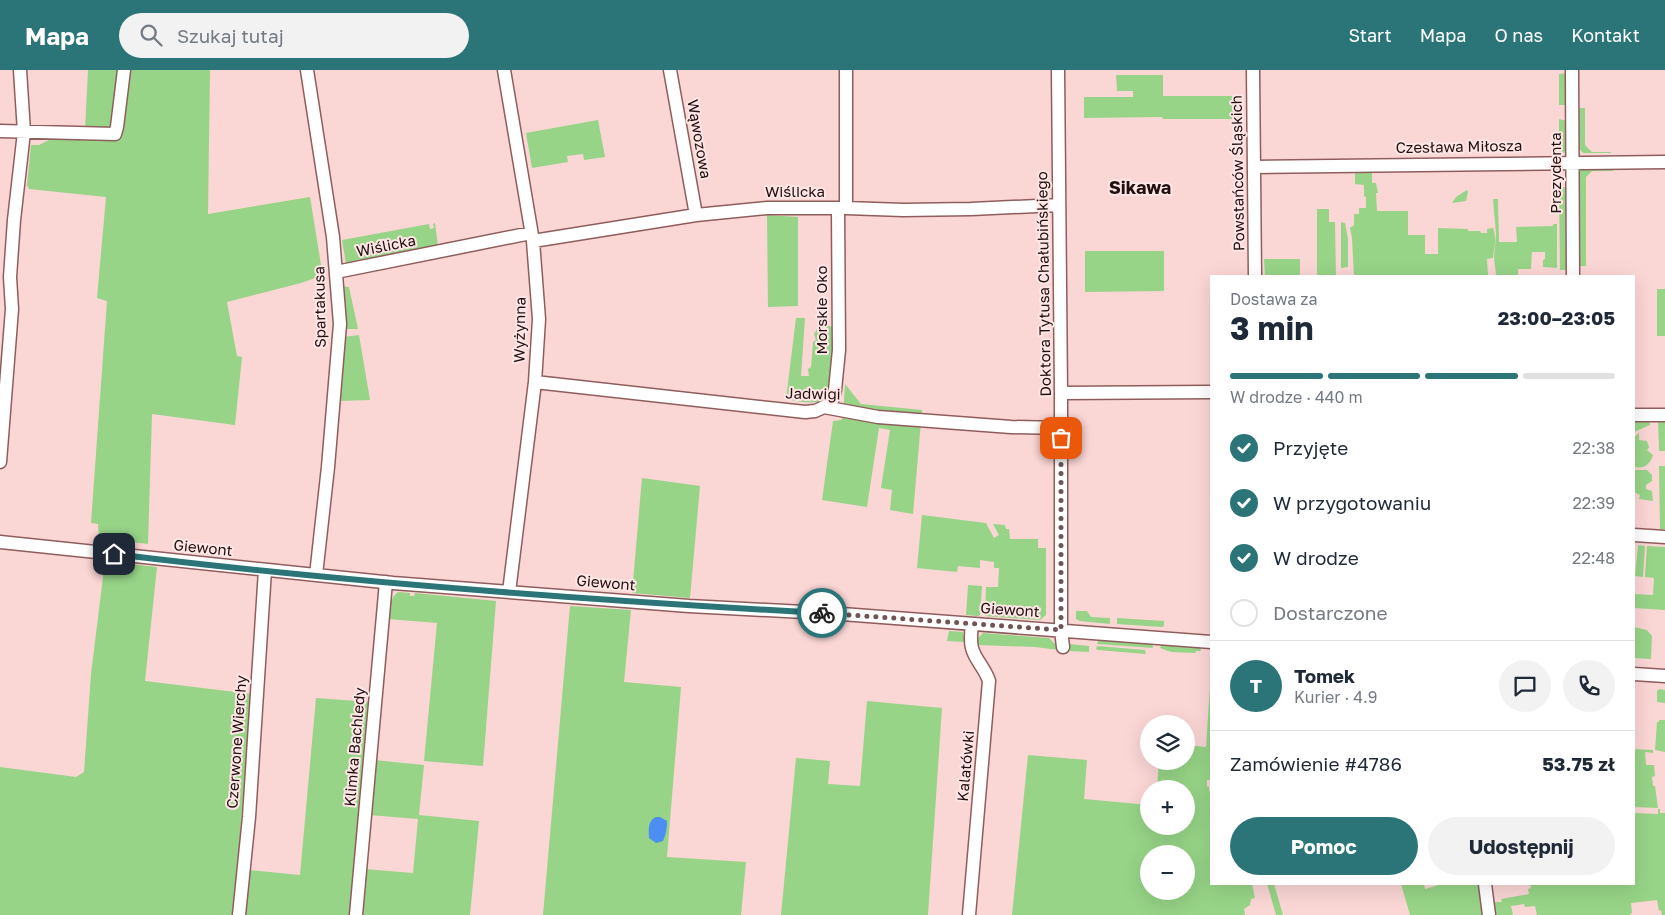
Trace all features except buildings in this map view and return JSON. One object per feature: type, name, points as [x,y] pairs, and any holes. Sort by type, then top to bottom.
[{"type":"street","points":[[0,462],[12,309],[10,277],[13,229],[24,132],[20,70]]},
{"type":"street","points":[[0,131],[115,134],[124,70]]},
{"type":"street","name":"Spartakusa","points":[[307,70],[333,236],[340,324],[328,467],[316,575]]},
{"type":"street","name":"Wyżynna","points":[[504,70],[532,237],[539,319],[535,382],[509,592]]},
{"type":"street","name":"Wąwozowa","points":[[670,70],[696,215]]},
{"type":"street","name":"Morskie Oko","points":[[824,407],[832,400],[835,390],[839,350],[846,70]]},
{"type":"street","name":"Doktora Tytusa Chałubińskiego","points":[[1058,70],[1061,630],[1063,646]]},
{"type":"street","name":"Powstańców Śląskich","points":[[1253,70],[1255,275]]},
{"type":"street","name":"Prezydenta","points":[[1572,70],[1572,275]]},
{"type":"street","name":"Czesława Miłosza","points":[[1254,167],[1665,162]]},
{"type":"street","name":"Wiślicka","points":[[336,272],[532,237],[696,215],[767,208],[961,210],[1059,205]]},
{"type":"street","name":"Jadwigi","points":[[535,382],[805,412],[815,411],[824,407],[878,417],[1019,428],[1061,428]]},
{"type":"street","points":[[1061,393],[1210,392]]},
{"type":"street","points":[[1635,416],[1665,415]]},
{"type":"street","points":[[1635,535],[1665,537]]},
{"type":"street","name":"Giewont","points":[[0,542],[386,582],[689,606],[832,614],[1210,642]]},
{"type":"street","name":"Czerwone Wierchy","points":[[239,915],[249,808],[265,570]]},
{"type":"street","name":"Klimka Bachledy","points":[[356,915],[386,582]]},
{"type":"street","name":"Kalatówki","points":[[969,915],[989,681],[986,670],[975,655],[972,647],[972,624]]},
{"type":"street","points":[[1635,674],[1665,676]]},
{"type":"street","points":[[1485,885],[1489,915]]},
{"type":"green space","points":[[88,70],[119,70],[112,124],[104,130],[85,130]]},
{"type":"green space","points":[[128,70],[210,70],[208,214],[310,197],[322,271],[318,277],[301,283],[227,302],[237,356],[242,357],[235,425],[152,414],[148,544],[99,538],[98,524],[91,523],[107,301],[97,298],[106,197],[29,189],[27,185],[31,145],[39,145],[51,139],[118,140],[121,136]]},
{"type":"green space","points":[[1567,73],[1567,105],[1559,105],[1559,74]]},
{"type":"green space","points":[[1116,75],[1163,75],[1163,96],[1242,96],[1242,119],[1084,118],[1084,97],[1133,97],[1133,91],[1117,91]]},
{"type":"green space","points":[[1578,108],[1585,108],[1585,145],[1592,152],[1611,153],[1583,153],[1577,146]]},
{"type":"green space","points":[[1559,119],[1567,121],[1566,153],[1559,152]]},
{"type":"green space","points":[[598,120],[605,157],[584,160],[583,154],[567,156],[568,162],[532,168],[526,133]]},
{"type":"green space","points":[[1613,167],[1613,171],[1592,171],[1586,177],[1586,266],[1579,266],[1578,171],[1580,169]]},
{"type":"green space","points":[[1355,173],[1372,173],[1372,183],[1376,183],[1378,193],[1376,193],[1377,211],[1408,211],[1408,235],[1425,235],[1425,254],[1438,254],[1438,228],[1468,229],[1468,231],[1487,233],[1487,229],[1493,228],[1495,236],[1493,258],[1487,259],[1488,275],[1354,275],[1350,228],[1354,225],[1354,214],[1359,214],[1359,208],[1366,208],[1364,185],[1355,184]]},
{"type":"green space","points":[[1559,186],[1567,188],[1566,270],[1560,270]]},
{"type":"green space","points":[[1467,190],[1466,201],[1452,203],[1456,197]]},
{"type":"green space","points":[[1493,199],[1498,199],[1499,242],[1517,242],[1516,227],[1553,226],[1553,224],[1557,224],[1557,268],[1543,267],[1545,252],[1532,252],[1531,269],[1518,269],[1518,275],[1496,275],[1494,258],[1496,234]]},
{"type":"green space","points":[[1317,209],[1329,209],[1329,222],[1335,222],[1336,275],[1317,275]]},
{"type":"green space","points":[[767,215],[798,217],[798,306],[768,307]]},
{"type":"green space","points":[[1341,222],[1345,223],[1348,239],[1348,267],[1341,268]]},
{"type":"green space","points":[[435,223],[438,246],[346,264],[342,240],[429,224],[430,229],[434,228],[433,224]]},
{"type":"green space","points":[[1085,251],[1164,251],[1164,291],[1085,292]]},
{"type":"green space","points":[[1264,259],[1300,259],[1300,275],[1265,275]]},
{"type":"green space","points":[[341,286],[349,287],[358,329],[342,329]]},
{"type":"green space","points":[[1657,289],[1665,289],[1665,336],[1657,336]]},
{"type":"green space","points":[[796,318],[805,318],[801,376],[809,376],[808,369],[811,367],[813,342],[816,340],[814,334],[817,329],[828,326],[834,327],[828,396],[819,401],[808,402],[786,399]]},
{"type":"green space","points":[[359,335],[370,400],[339,401],[344,337]]},
{"type":"green space","points":[[845,384],[861,404],[922,410],[913,514],[890,510],[892,490],[881,488],[890,430],[879,428],[867,507],[822,500],[833,421],[841,420],[843,417]]},
{"type":"green space","points":[[1635,419],[1649,419],[1650,425],[1635,432]]},
{"type":"green space","points":[[1665,420],[1665,451],[1659,451],[1658,421]]},
{"type":"green space","points":[[1639,433],[1639,440],[1647,441],[1649,447],[1647,450],[1653,455],[1646,466],[1635,467],[1635,436]]},
{"type":"green space","points":[[1659,466],[1665,466],[1665,529],[1660,529]]},
{"type":"green space","points":[[1635,470],[1647,470],[1652,475],[1652,481],[1646,485],[1646,489],[1652,491],[1653,501],[1639,499],[1640,495],[1635,492]]},
{"type":"green space","points":[[642,478],[700,486],[690,598],[632,593]]},
{"type":"green space","points":[[922,515],[986,523],[994,538],[999,535],[993,524],[1005,525],[1006,529],[1009,529],[1010,539],[1038,539],[1038,548],[1046,548],[1046,615],[1040,620],[985,616],[986,587],[998,587],[999,568],[994,568],[994,562],[980,560],[980,568],[958,566],[957,572],[917,568]]},
{"type":"green space","points":[[1638,545],[1645,546],[1643,577],[1635,576]]},
{"type":"green space","points":[[1647,546],[1665,547],[1665,610],[1635,608],[1635,594],[1653,595],[1654,578],[1645,577]]},
{"type":"green space","points":[[105,561],[157,567],[145,681],[252,694],[233,915],[0,915],[0,767],[76,777],[84,772],[91,674]]},
{"type":"green space","points":[[968,585],[982,586],[980,615],[978,616],[966,615]]},
{"type":"green space","points":[[398,592],[410,593],[410,596],[414,596],[415,593],[496,601],[483,766],[424,761],[437,623],[388,619],[391,601]]},
{"type":"green space","points":[[570,606],[631,610],[624,682],[681,687],[667,857],[746,862],[741,915],[543,915]]},
{"type":"green space","points":[[1076,611],[1087,611],[1091,617],[1110,618],[1110,624],[1080,621],[1076,619]]},
{"type":"green space","points":[[1117,618],[1164,621],[1164,626],[1117,624]]},
{"type":"green space","points":[[1635,627],[1647,630],[1652,636],[1651,659],[1635,658]]},
{"type":"green space","points":[[949,631],[963,632],[965,642],[947,641]]},
{"type":"green space","points":[[983,633],[1049,638],[1058,644],[1059,650],[1035,647],[978,645],[978,638]]},
{"type":"green space","points":[[1099,638],[1152,642],[1153,648],[1097,644]]},
{"type":"green space","points":[[1162,643],[1200,646],[1201,651],[1196,651],[1195,653],[1171,652],[1160,648]]},
{"type":"green space","points":[[1069,644],[1089,646],[1089,652],[1068,651]]},
{"type":"green space","points":[[1097,646],[1145,650],[1146,654],[1098,650],[1096,649]]},
{"type":"green space","points":[[1210,686],[1210,780],[1207,780],[1207,786],[1210,791],[1210,885],[1252,885],[1255,898],[1251,899],[1250,905],[1244,909],[1245,915],[1012,915],[1028,755],[1087,760],[1084,799],[1140,804],[1140,835],[1195,835],[1195,780],[1158,780],[1158,770],[1195,770],[1195,746],[1206,747]]},
{"type":"green space","points":[[1659,689],[1665,690],[1665,703],[1657,702],[1657,691]]},
{"type":"green space","points":[[316,698],[370,702],[350,915],[244,915],[248,870],[300,875]]},
{"type":"green space","points":[[867,701],[942,708],[928,915],[781,915],[796,758],[830,761],[828,784],[860,786]]},
{"type":"green space","points":[[1665,720],[1665,752],[1655,750],[1657,722]]},
{"type":"green space","points":[[1635,749],[1653,750],[1653,753],[1645,752],[1646,765],[1654,765],[1655,776],[1652,777],[1658,808],[1635,807]]},
{"type":"green space","points":[[374,760],[424,765],[419,815],[479,821],[470,915],[360,915],[364,869],[413,873],[418,819],[369,815]]},
{"type":"green space","points":[[1658,809],[1660,809],[1660,813],[1665,813],[1665,915],[1662,915],[1661,910],[1659,911],[1657,900],[1631,903],[1632,913],[1629,915],[1537,915],[1535,906],[1525,907],[1524,904],[1511,906],[1513,915],[1493,915],[1491,904],[1502,902],[1501,899],[1529,894],[1528,889],[1531,888],[1530,885],[1635,885],[1635,813],[1658,814]]},
{"type":"green space","points":[[1267,885],[1274,885],[1283,915],[1276,915]]},
{"type":"green space","points":[[1401,885],[1424,885],[1425,889],[1439,885],[1481,885],[1484,915],[1410,915]]},
{"type":"water","points":[[656,817],[667,821],[663,841],[656,843],[649,838],[649,826]]},
{"type":"way so far","points":[[822,613],[1061,630],[1061,438]]},
{"type":"district","name":"Sikawa","points":[[1140,188]]},
{"type":"route","points":[[114,554],[393,583],[689,606],[822,613]]}]
